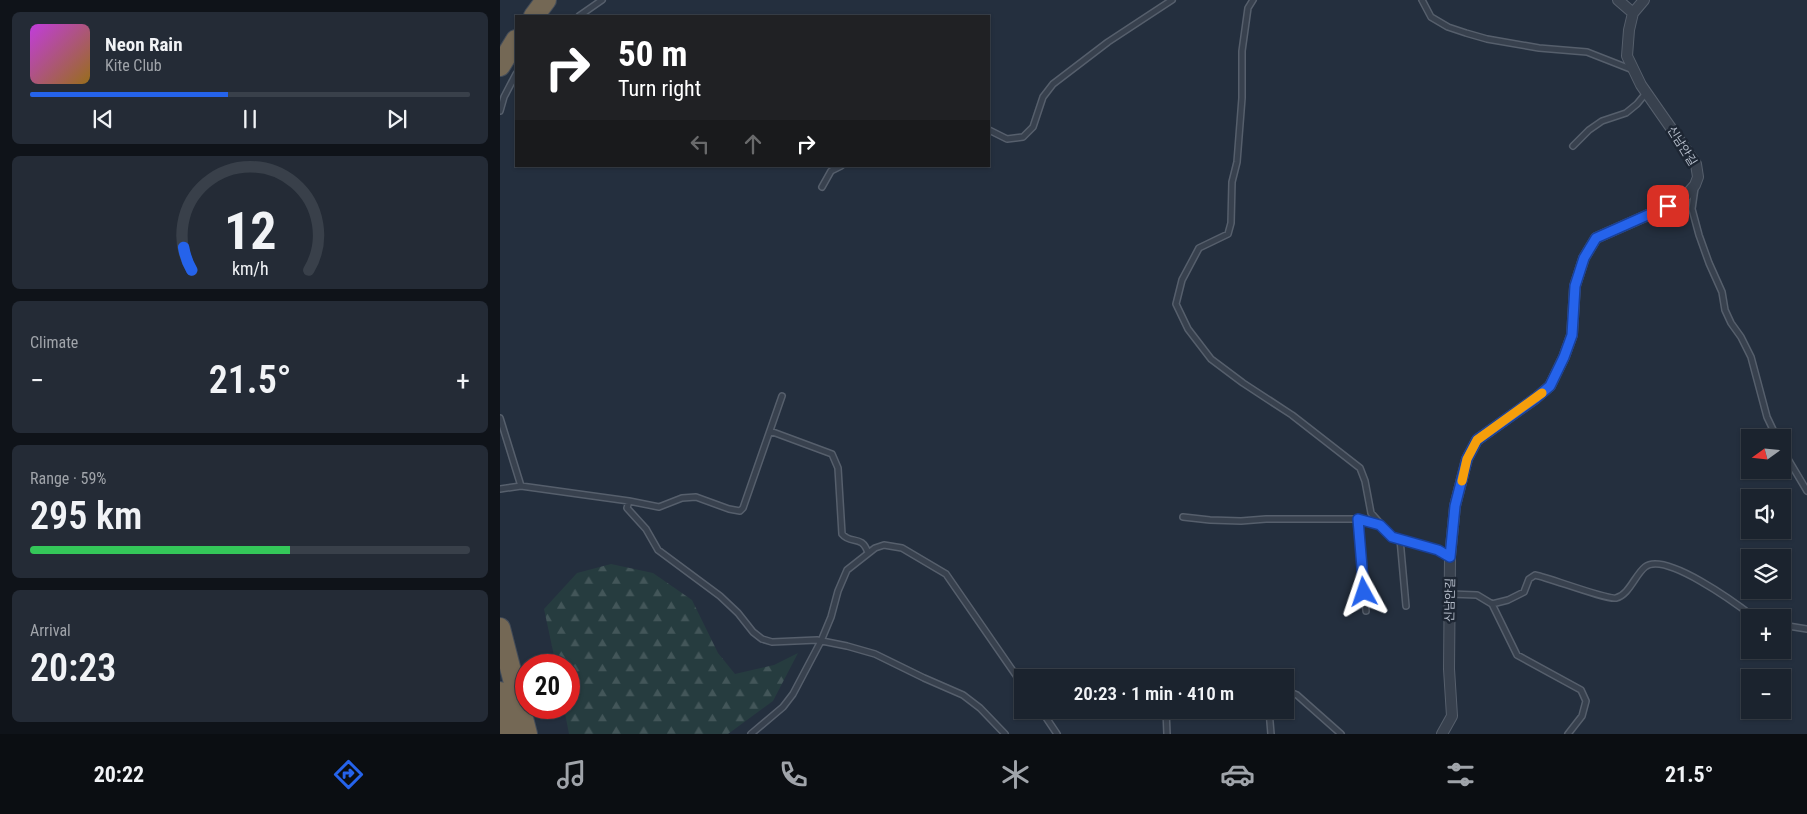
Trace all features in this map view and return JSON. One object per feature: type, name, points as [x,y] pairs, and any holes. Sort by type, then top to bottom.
[{"type":"highway","points":[[535,15],[546,0]]},
{"type":"highway","points":[[500,66],[515,42]]},
{"type":"highway","points":[[500,628],[527,734]]},
{"type":"highway","points":[[500,692],[510,734]]},
{"type":"street","points":[[1618,0],[1633,13]]},
{"type":"street","name":"신남안길","points":[[1442,734],[1452,716],[1449,669],[1450,557],[1455,506],[1467,459],[1477,440],[1550,386],[1572,335],[1575,286],[1584,258],[1596,238],[1682,200],[1695,185],[1698,177],[1696,164],[1646,92],[1627,56],[1628,30],[1633,13],[1644,0]]},
{"type":"lane","points":[[580,15],[602,0]]},
{"type":"lane","points":[[990,130],[1007,139],[1023,137],[1033,126],[1043,97],[1053,84],[1108,42],[1172,0]]},
{"type":"lane","points":[[1253,0],[1248,8],[1242,51],[1242,98],[1237,162],[1232,182],[1231,223],[1228,234],[1199,248],[1182,280],[1176,304],[1188,329],[1211,359],[1292,415],[1360,468],[1371,514],[1392,537],[1438,550],[1450,557]]},
{"type":"lane","points":[[1422,0],[1431,18],[1448,27],[1466,33],[1487,39],[1539,48],[1587,52],[1633,70]]},
{"type":"lane","points":[[500,111],[504,97],[515,76]]},
{"type":"lane","points":[[1573,146],[1589,130],[1602,121],[1626,113],[1637,104],[1646,92]]},
{"type":"lane","points":[[822,186],[831,171],[839,167]]},
{"type":"lane","points":[[1695,185],[1692,209],[1699,235],[1722,292],[1725,310],[1731,324],[1741,337],[1751,357],[1767,417],[1773,429]]},
{"type":"lane","points":[[500,489],[521,486],[659,507],[691,496],[740,511],[743,508],[782,396]]},
{"type":"lane","points":[[500,418],[521,486]]},
{"type":"lane","points":[[770,431],[832,454],[838,468],[842,534],[847,539],[862,542],[866,545],[868,553]]},
{"type":"lane","points":[[1791,464],[1807,491]]},
{"type":"lane","points":[[629,501],[627,508],[646,529],[658,550],[720,596],[757,636],[772,642],[807,639],[821,641],[875,654],[963,695],[980,708],[1005,734]]},
{"type":"lane","points":[[1182,517],[1225,521],[1358,519],[1380,525]]},
{"type":"lane","points":[[1358,519],[1366,611]]},
{"type":"lane","points":[[1400,539],[1406,606]]},
{"type":"lane","points":[[750,734],[783,706],[793,694],[821,641],[845,574],[868,553],[884,545],[902,548],[946,574],[1014,672]]},
{"type":"lane","points":[[1492,604],[1508,600],[1524,592],[1528,579],[1535,575],[1616,598],[1624,593],[1645,567],[1653,563],[1670,566],[1710,586],[1742,609]]},
{"type":"lane","points":[[1450,594],[1477,595],[1492,604],[1517,655],[1581,690],[1586,701],[1582,716],[1568,734]]},
{"type":"lane","points":[[1791,626],[1807,629]]},
{"type":"lane","points":[[1294,694],[1341,734]]},
{"type":"lane","points":[[1047,719],[1057,734]]},
{"type":"lane","points":[[1166,719],[1167,734]]},
{"type":"lane","points":[[1270,719],[1271,734]]},
{"type":"green space","points":[[611,564],[653,573],[692,600],[718,653],[735,674],[774,665],[798,653],[773,701],[728,734],[569,734],[566,719],[580,719],[580,654],[554,654],[544,609],[577,573]]},
{"type":"slow traffic","points":[[1462,481],[1467,459],[1477,440],[1542,393]]},
{"type":"route","points":[[1364,592],[1358,519],[1380,525],[1392,537],[1438,550],[1450,557],[1455,506],[1467,459],[1477,440],[1550,386],[1572,335],[1575,286],[1584,258],[1596,238],[1668,206]]}]
